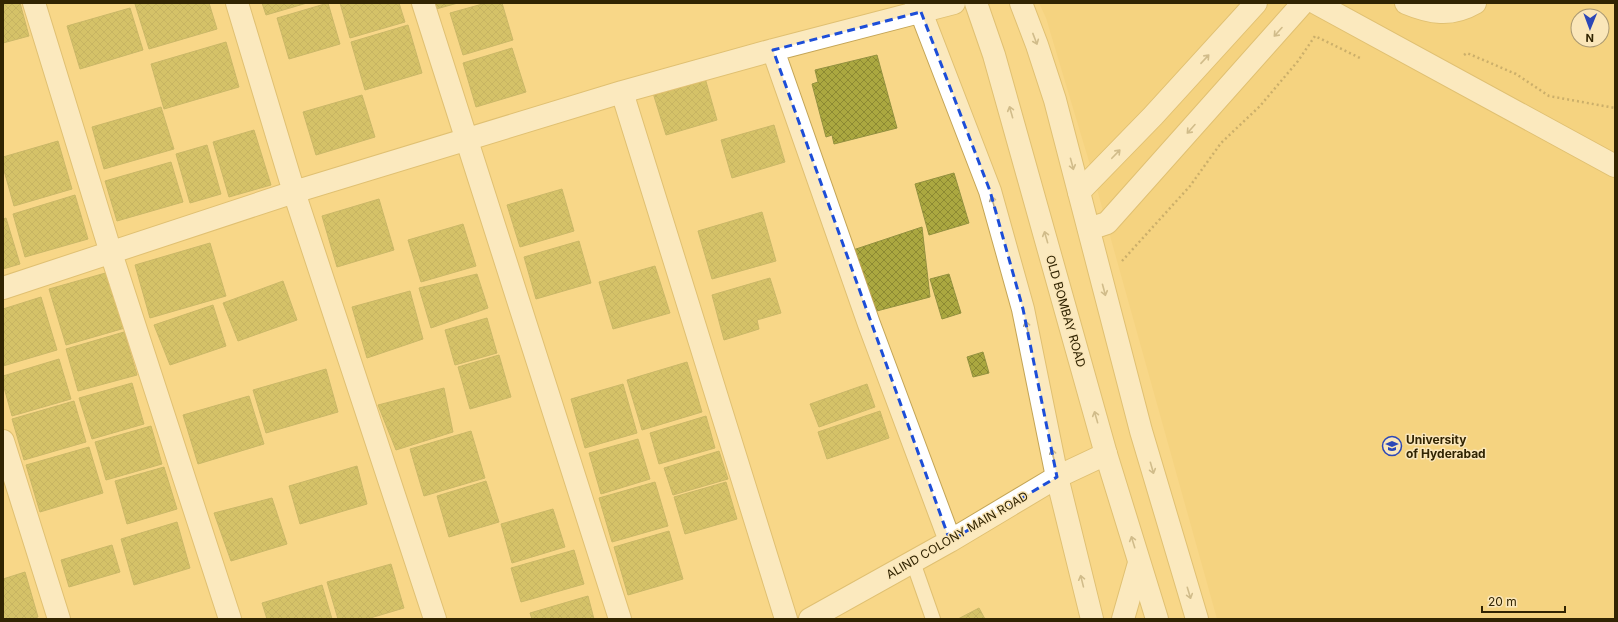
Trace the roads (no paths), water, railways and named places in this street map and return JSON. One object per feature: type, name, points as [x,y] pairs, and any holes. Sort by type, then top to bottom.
[{"type":"street","points":[[34,3],[111,253],[230,619]]},
{"type":"street","points":[[237,3],[294,192],[435,619]]},
{"type":"street","points":[[423,3],[620,619]]},
{"type":"street","points":[[3,288],[294,192],[622,92],[773,50],[918,7],[954,3]]},
{"type":"street","name":"OLD BOMBAY ROAD","points":[[976,3],[994,55],[1106,454],[1157,619]]},
{"type":"street","points":[[1021,3],[1037,45],[1055,100],[1141,431],[1197,619]]},
{"type":"street","points":[[1079,192],[1153,116],[1256,3]]},
{"type":"street","points":[[1089,229],[1107,224],[1303,3]]},
{"type":"street","points":[[1316,3],[1615,166]]},
{"type":"street","points":[[1406,3],[1434,13],[1463,10],[1475,3]]},
{"type":"street","points":[[918,7],[990,191],[1023,310],[1057,477],[1092,619]]},
{"type":"street","points":[[773,50],[869,324],[950,541]]},
{"type":"street","points":[[622,92],[786,619]]},
{"type":"street","points":[[3,441],[58,619]]},
{"type":"street","name":"ALIND COLONY MAIN ROAD","points":[[810,619],[950,541],[1057,477],[1106,454]]},
{"type":"street","points":[[1123,619],[1139,563]]},
{"type":"lane","points":[[913,562],[933,619]]},
{"type":"place","name":"University of Hyderabad","points":[[1392,446]]}]
